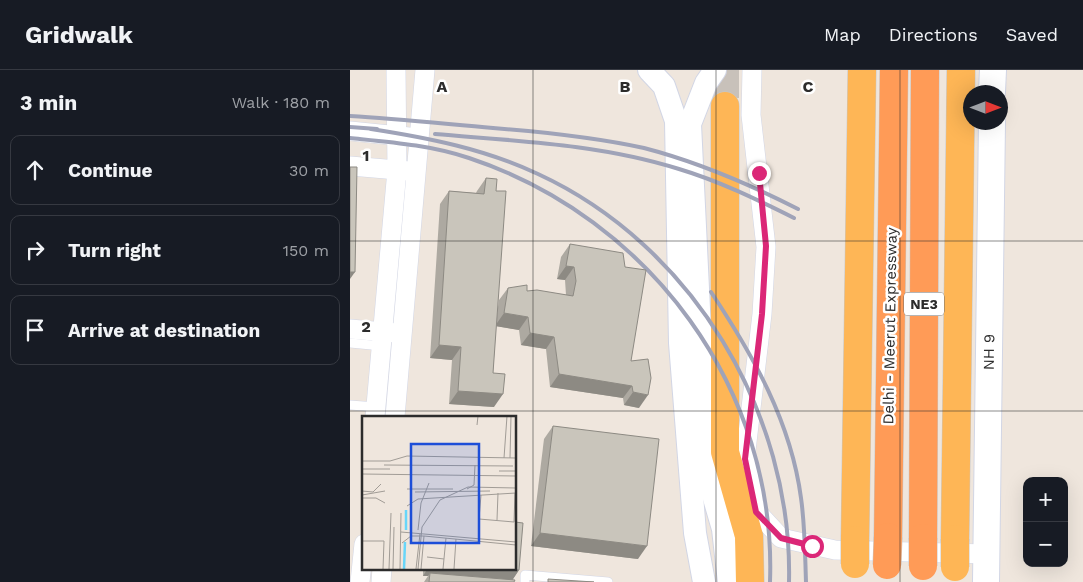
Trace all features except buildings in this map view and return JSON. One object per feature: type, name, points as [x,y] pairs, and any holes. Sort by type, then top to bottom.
[{"type":"highway","points":[[855,562],[862,70]]},
{"type":"highway","name":"Delhi - Meerut Expressway","points":[[887,573],[894,70]]},
{"type":"highway","name":"NE3","points":[[923,574],[926,70]]},
{"type":"highway","points":[[955,574],[961,70]]},
{"type":"highway","points":[[724,106],[725,452],[749,536],[750,582]]},
{"type":"main road","points":[[992,85],[993,70]]},
{"type":"main road","name":"NH 9","points":[[986,582],[992,130]]},
{"type":"street","points":[[376,412],[397,170],[396,70]]},
{"type":"street","points":[[395,416],[418,172],[425,70]]},
{"type":"street","points":[[649,70],[664,86],[676,122],[680,343],[695,533],[704,582]]},
{"type":"street","points":[[715,70],[706,84],[690,124],[707,474],[723,529],[729,582]]},
{"type":"street","points":[[752,70],[751,114],[766,246],[762,314],[745,459],[756,512],[781,538],[812,546],[835,550],[986,554]]},
{"type":"street","points":[[350,132],[420,138]]},
{"type":"street","points":[[350,166],[418,172]]},
{"type":"street","points":[[350,329],[383,339],[402,334]]},
{"type":"street","points":[[360,582],[362,563]]},
{"type":"lane","points":[[350,344],[383,339]]},
{"type":"lane","points":[[350,405],[376,412]]},
{"type":"lane","points":[[525,582],[525,575],[608,582]]},
{"type":"tunnel","points":[[725,70],[725,106]]},
{"type":"railway","points":[[350,116],[550,133],[644,148],[723,174],[798,209]]},
{"type":"railway","points":[[350,127],[377,129]]},
{"type":"railway","points":[[371,129],[414,136],[477,151],[538,174],[593,205],[643,244],[686,290],[723,341],[752,397],[773,457],[786,519],[789,582]]},
{"type":"railway","points":[[435,134],[558,145],[619,154],[649,161],[679,169],[723,185],[794,218]]},
{"type":"railway","points":[[350,138],[440,150],[469,158],[534,186],[593,223],[646,268],[690,320],[726,379],[751,443],[766,511],[770,582]]},
{"type":"railway","points":[[711,292],[741,340],[768,390],[789,443],[801,498],[806,582]]},
{"type":"route","points":[[759,173],[766,246],[762,314],[745,459],[756,512],[781,538],[812,546]]}]
